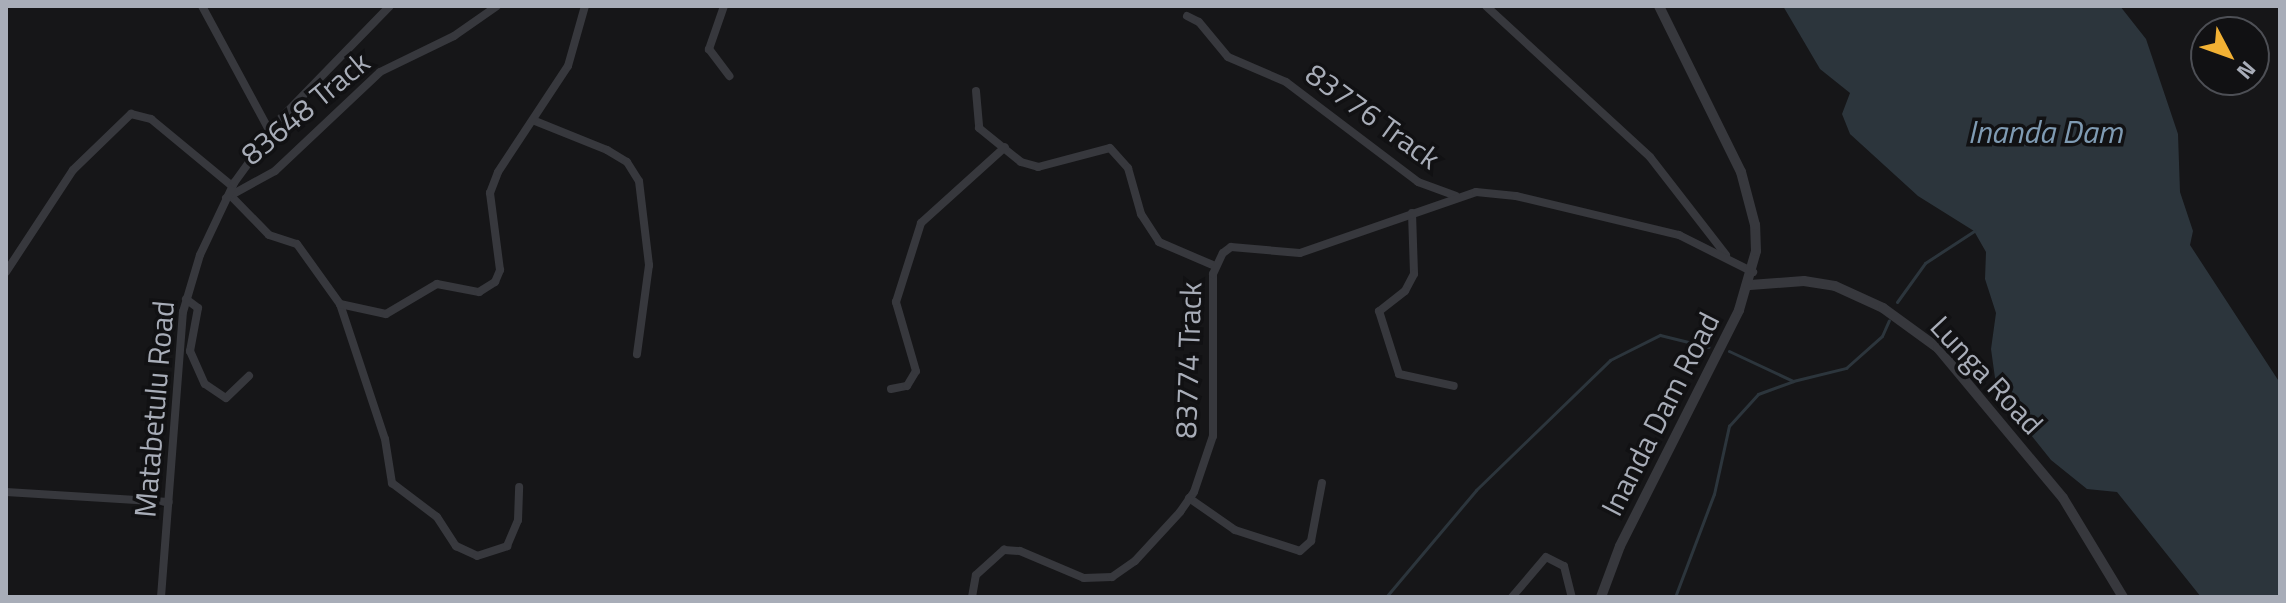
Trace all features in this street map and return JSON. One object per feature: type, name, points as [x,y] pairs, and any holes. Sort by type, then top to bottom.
[{"type":"street","points":[[202,6],[270,132]]},
{"type":"street","name":"Matabetulu Road","points":[[161,597],[186,299],[232,186],[270,132],[390,6]]},
{"type":"street","name":"83648 Track","points":[[228,197],[275,171],[380,72],[454,36],[497,6]]},
{"type":"street","points":[[340,304],[386,314],[437,284],[469,292],[491,287],[500,270],[490,193],[507,157],[535,121],[568,66],[585,6]]},
{"type":"street","points":[[724,6],[709,49],[729,76]]},
{"type":"street","points":[[1486,6],[1650,157],[1729,259]]},
{"type":"street","name":"Inanda Dam Road","points":[[1601,597],[1620,546],[1750,285],[1756,251],[1755,225],[1741,172],[1659,6]]},
{"type":"street","name":"83776 Track","points":[[1187,16],[1236,63],[1286,82],[1418,182],[1457,196]]},
{"type":"street","points":[[976,91],[979,128],[1021,162],[1038,167],[1110,148],[1128,168],[1141,214],[1159,242],[1215,266]]},
{"type":"street","points":[[6,272],[73,170],[131,114],[151,119],[232,186]]},
{"type":"street","points":[[535,121],[607,150],[627,162],[639,181],[649,256],[637,354]]},
{"type":"street","points":[[891,389],[907,386],[916,371],[896,302],[921,223],[1005,147]]},
{"type":"street","name":"83774 Track","points":[[969,596],[988,561],[1012,549],[1084,578],[1112,577],[1135,561],[1189,498],[1213,436],[1210,308],[1215,266],[1231,247],[1300,253],[1457,196],[1491,193],[1544,202],[1679,235],[1753,272]]},
{"type":"street","points":[[228,197],[269,235],[297,244],[340,304],[385,439],[392,483],[437,517],[456,546],[477,556],[507,546],[518,520],[519,487]]},
{"type":"street","points":[[1412,213],[1414,274],[1405,291],[1379,311],[1399,374],[1454,386]]},
{"type":"street","name":"Lunga Road","points":[[1750,285],[1804,281],[1835,286],[1883,308],[1938,348],[2063,498],[2123,597]]},
{"type":"street","points":[[186,299],[198,308],[190,351],[205,384],[226,398],[249,376]]},
{"type":"street","points":[[1189,498],[1235,530],[1300,551],[1311,541],[1322,483]]},
{"type":"street","points":[[6,492],[169,502]]},
{"type":"street","points":[[1512,597],[1546,557],[1564,566],[1572,597]]},
{"type":"water","name":"Inanda Dam","points":[[1783,6],[2120,6],[2146,39],[2178,134],[2180,192],[2193,231],[2190,245],[2280,383],[2280,597],[2201,597],[2117,492],[2087,489],[2051,460],[2004,401],[1995,378],[1991,349],[1996,313],[1985,279],[1986,252],[1974,231],[1918,196],[1850,134],[1842,114],[1850,93],[1820,69]]},
{"type":"waterway","points":[[1897,302],[1925,263],[1974,231]]},
{"type":"waterway","points":[[1729,351],[1793,381],[1846,368],[1882,336],[1889,320]]},
{"type":"waterway","points":[[1386,597],[1476,490],[1610,360],[1660,335],[1709,347]]},
{"type":"waterway","points":[[1675,597],[1714,494],[1729,426],[1758,394],[1793,381]]}]
